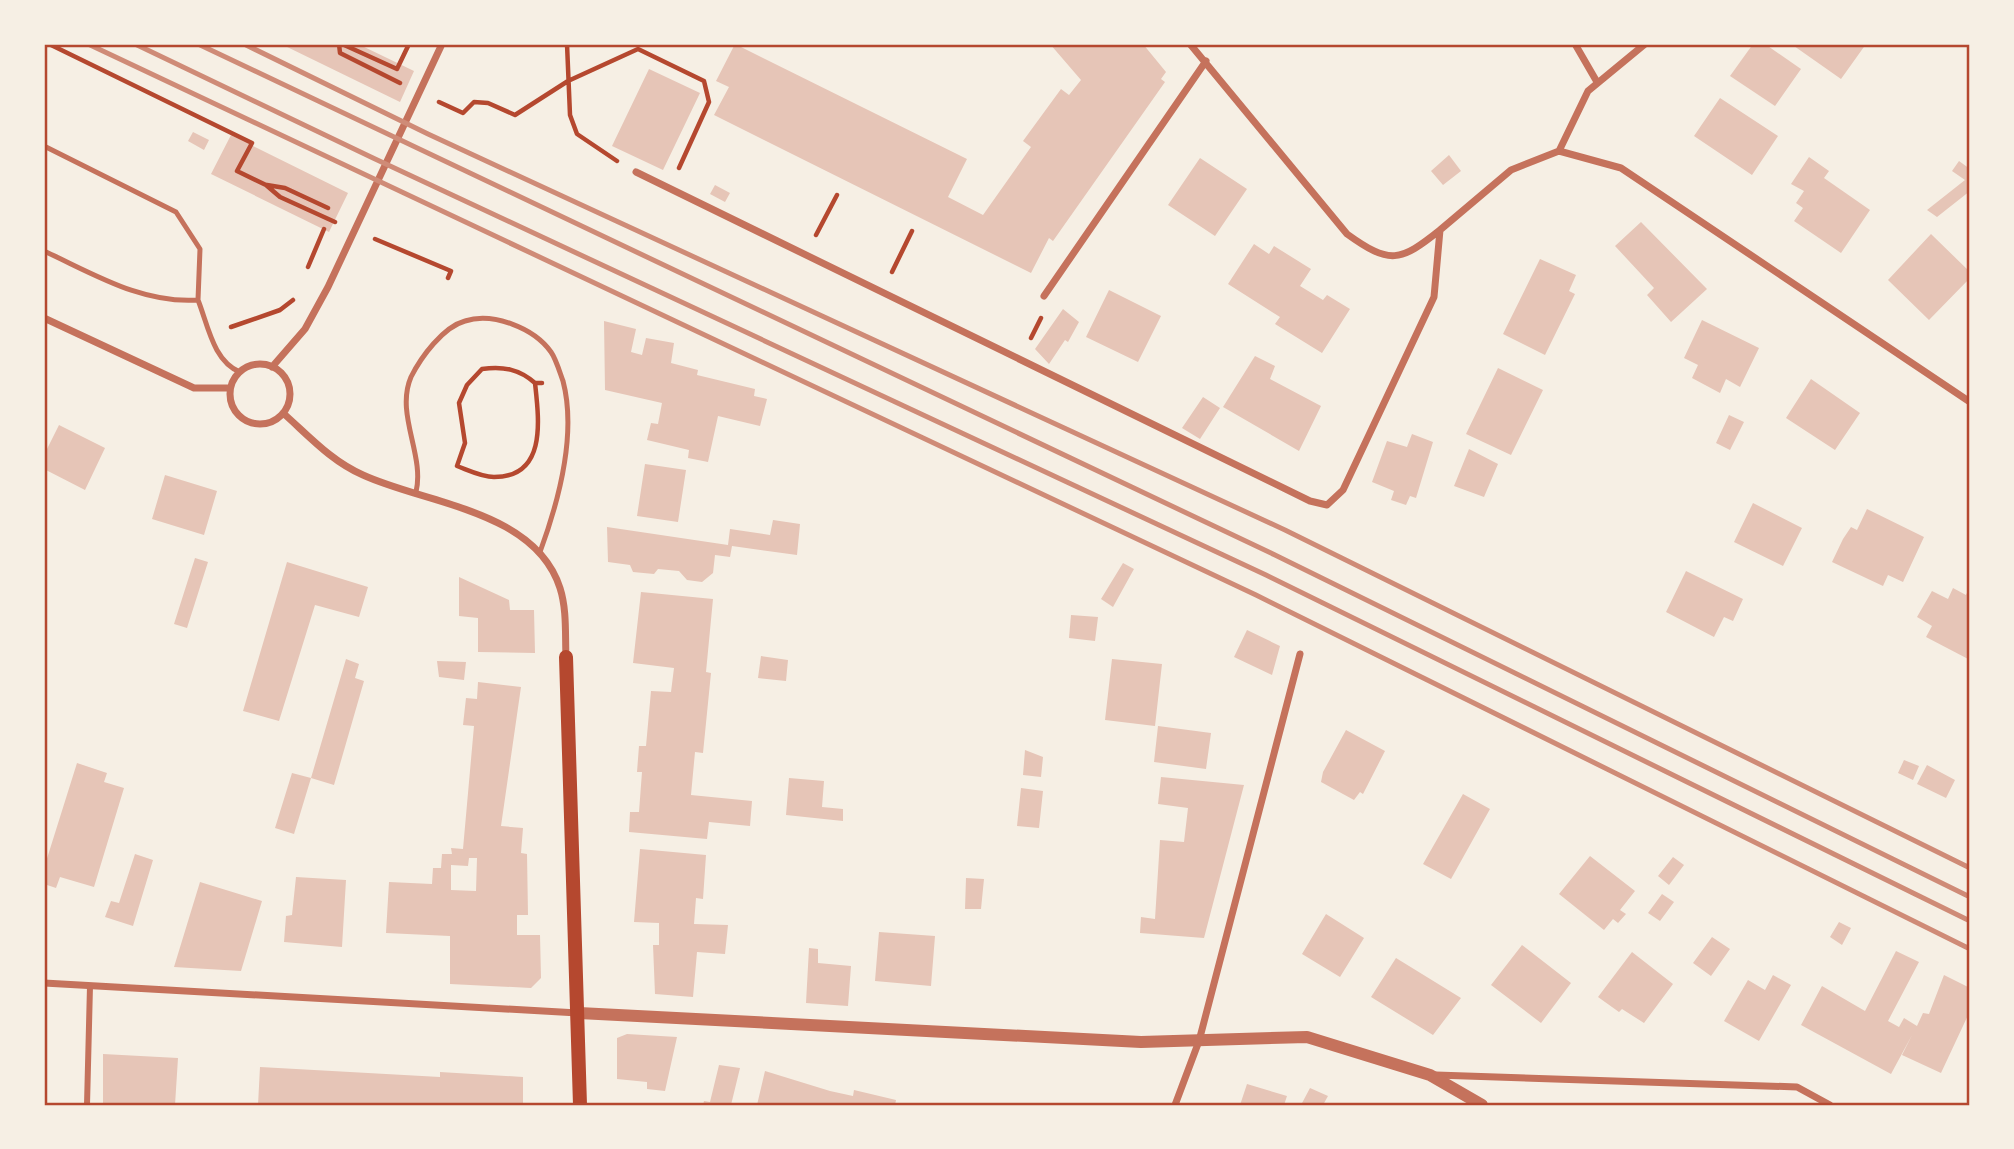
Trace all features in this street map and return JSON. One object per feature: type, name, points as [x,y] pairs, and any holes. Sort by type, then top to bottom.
[{"type":"main road","points":[[566,657],[580,1105]]},
{"type":"street","points":[[272,367],[305,329],[328,287],[442,44]]},
{"type":"street","points":[[1190,44],[1346,234],[1371,251],[1391,257],[1412,252],[1511,170],[1559,151],[1621,169],[1970,402]]},
{"type":"street","points":[[1574,44],[1597,82]]},
{"type":"street","points":[[1559,151],[1588,90],[1645,44]]},
{"type":"street","points":[[1044,296],[1206,61]]},
{"type":"street","points":[[636,172],[1310,501],[1326,505],[1343,490],[1434,296],[1440,230]]},
{"type":"street","points":[[44,318],[194,388],[230,388]]},
{"type":"street","points":[[255,365],[272,367],[280,372],[289,387],[290,398],[283,413],[265,424],[253,424],[236,412],[230,388],[240,372],[255,365]]},
{"type":"street","points":[[283,413],[323,452],[363,475],[491,520],[540,552],[559,586],[565,610],[566,657]]},
{"type":"street","points":[[1175,1105],[1199,1041],[1300,654]]},
{"type":"street","points":[[44,983],[1141,1042],[1307,1037],[1430,1075],[1482,1105]]},
{"type":"street","points":[[87,1105],[90,986]]},
{"type":"street","points":[[1430,1075],[1797,1087],[1830,1105]]},
{"type":"lane","points":[[44,146],[176,212],[200,249],[198,300],[218,354],[231,368],[240,372]]},
{"type":"lane","points":[[44,251],[140,295],[172,302],[198,300]]},
{"type":"lane","points":[[416,492],[419,464],[407,407],[411,379],[428,352],[447,331],[465,321],[502,321],[529,332],[552,352],[563,381],[568,416],[558,503],[540,552]]},
{"type":"path","points":[[49,44],[252,143],[237,171],[266,185],[280,197],[334,222]]},
{"type":"path","points":[[387,76],[340,53],[340,44],[397,69],[409,44]]},
{"type":"path","points":[[567,44],[570,115],[577,134],[636,172]]},
{"type":"path","points":[[455,110],[463,113],[474,102],[488,103],[516,115],[568,81],[638,49],[704,81],[709,102],[669,188]]},
{"type":"path","points":[[266,185],[285,188],[328,208]]},
{"type":"path","points":[[806,254],[837,195]]},
{"type":"path","points":[[305,275],[324,229]]},
{"type":"path","points":[[883,292],[912,231]]},
{"type":"path","points":[[414,256],[451,271],[448,278]]},
{"type":"path","points":[[1019,359],[1040,321],[1044,296]]},
{"type":"path","points":[[212,335],[249,319],[280,310],[296,297]]},
{"type":"path","points":[[535,383],[539,427],[537,449],[525,467],[513,474],[492,478],[457,466],[465,443],[459,402],[467,385],[482,369],[511,369],[525,374],[535,383],[563,381]]},
{"type":"building","points":[[281,44],[358,44],[414,71],[400,102]]},
{"type":"building","points":[[735,44],[967,159],[948,197],[983,215],[1031,147],[1023,141],[1061,89],[1069,95],[1081,80],[1050,44],[1143,44],[1166,72],[1161,79],[1165,82],[1053,241],[1049,238],[1031,273],[714,115],[729,87],[716,81]]},
{"type":"building","points":[[1753,44],[1765,44],[1801,69],[1775,106],[1730,76]]},
{"type":"building","points":[[1866,44],[1841,79],[1794,46]]},
{"type":"building","points":[[649,69],[700,93],[663,170],[612,146]]},
{"type":"building","points":[[1720,98],[1778,136],[1752,175],[1694,136]]},
{"type":"building","points":[[193,132],[209,140],[204,150],[188,141]]},
{"type":"building","points":[[231,135],[348,193],[329,232],[211,174]]},
{"type":"building","points":[[1449,155],[1461,171],[1443,185],[1431,171]]},
{"type":"building","points":[[1809,157],[1829,171],[1824,178],[1870,210],[1841,253],[1794,221],[1803,208],[1796,203],[1804,191],[1791,184]]},
{"type":"building","points":[[1200,158],[1247,189],[1215,236],[1168,205]]},
{"type":"building","points":[[1959,161],[1970,169],[1970,191],[1937,217],[1927,210],[1965,180],[1952,171]]},
{"type":"building","points":[[715,185],[730,193],[725,202],[710,194]]},
{"type":"building","points":[[1641,222],[1707,289],[1671,322],[1647,295],[1654,288],[1615,246]]},
{"type":"building","points":[[1931,234],[1970,272],[1970,278],[1929,320],[1888,280]]},
{"type":"building","points":[[1254,244],[1269,254],[1274,246],[1311,269],[1300,286],[1323,300],[1327,295],[1350,309],[1322,353],[1275,324],[1280,317],[1228,284]]},
{"type":"building","points":[[1540,259],[1576,275],[1569,291],[1575,294],[1545,355],[1503,334]]},
{"type":"building","points":[[1109,290],[1161,316],[1138,362],[1086,337]]},
{"type":"building","points":[[1063,309],[1079,322],[1068,342],[1065,340],[1049,364],[1035,349]]},
{"type":"building","points":[[1702,320],[1759,348],[1740,387],[1726,379],[1720,393],[1692,378],[1698,365],[1684,358]]},
{"type":"building","points":[[604,321],[636,329],[631,352],[642,355],[646,338],[674,343],[671,363],[698,370],[697,375],[755,389],[754,396],[767,399],[760,426],[718,416],[708,462],[688,458],[689,450],[647,440],[651,423],[658,424],[662,403],[605,390]]},
{"type":"building","points":[[1255,356],[1275,366],[1270,379],[1321,406],[1299,451],[1223,407]]},
{"type":"building","points":[[1498,368],[1543,390],[1511,455],[1466,434]]},
{"type":"building","points":[[1811,379],[1860,413],[1835,450],[1786,418]]},
{"type":"building","points":[[1203,397],[1220,408],[1200,439],[1182,428]]},
{"type":"building","points":[[1729,415],[1744,422],[1730,450],[1716,443]]},
{"type":"building","points":[[59,425],[105,448],[85,490],[44,469],[44,455]]},
{"type":"building","points":[[1412,434],[1433,442],[1416,498],[1410,496],[1406,505],[1391,500],[1394,491],[1372,482],[1387,441],[1407,447]]},
{"type":"building","points":[[1469,449],[1498,464],[1484,497],[1454,486]]},
{"type":"building","points":[[645,464],[686,470],[678,522],[637,516]]},
{"type":"building","points":[[165,475],[217,491],[204,535],[152,519]]},
{"type":"building","points":[[1753,503],[1802,528],[1783,566],[1734,542]]},
{"type":"building","points":[[1867,509],[1924,537],[1903,582],[1888,575],[1883,586],[1832,562],[1843,539],[1851,527],[1857,530]]},
{"type":"building","points":[[773,520],[800,524],[797,555],[732,546],[730,557],[715,555],[713,573],[702,582],[687,580],[679,571],[658,569],[654,574],[633,572],[630,565],[608,562],[607,527],[728,545],[730,529],[770,535]]},
{"type":"building","points":[[195,558],[208,562],[187,628],[174,624]]},
{"type":"building","points":[[287,562],[368,587],[359,617],[315,605],[279,721],[243,711]]},
{"type":"building","points":[[1123,563],[1134,569],[1113,607],[1101,599]]},
{"type":"building","points":[[1686,571],[1743,599],[1733,621],[1724,617],[1714,637],[1666,612]]},
{"type":"building","points":[[459,577],[509,600],[510,610],[534,610],[535,653],[478,652],[478,618],[459,616]]},
{"type":"building","points":[[1970,586],[1970,660],[1926,637],[1932,626],[1917,617],[1932,591],[1948,599],[1953,588],[1966,595]]},
{"type":"building","points":[[641,592],[713,599],[706,672],[711,673],[703,753],[695,752],[691,795],[752,801],[750,826],[709,822],[707,839],[629,832],[630,812],[639,812],[642,772],[637,772],[639,746],[646,746],[651,691],[671,692],[674,668],[633,663]]},
{"type":"building","points":[[1071,615],[1098,617],[1095,641],[1069,638]]},
{"type":"building","points":[[1247,630],[1280,646],[1272,675],[1234,657]]},
{"type":"building","points":[[761,656],[788,660],[786,681],[758,678]]},
{"type":"building","points":[[346,659],[359,664],[355,678],[364,681],[334,785],[311,778]]},
{"type":"building","points":[[1112,659],[1162,664],[1155,726],[1105,720]]},
{"type":"building","points":[[437,661],[466,662],[464,680],[439,677]]},
{"type":"building","points":[[478,682],[521,687],[501,826],[523,828],[521,853],[527,854],[528,915],[517,915],[517,935],[540,935],[541,978],[531,988],[450,984],[450,936],[386,933],[389,882],[432,884],[433,868],[441,868],[442,854],[452,854],[451,848],[463,849],[474,726],[463,725],[466,698],[477,699]],"holes":[[[469,858],[477,858],[476,891],[451,890],[451,865],[468,866]]]},
{"type":"building","points":[[1158,726],[1211,733],[1206,769],[1154,762]]},
{"type":"building","points":[[1346,730],[1385,751],[1363,794],[1360,792],[1354,800],[1321,782],[1323,772]]},
{"type":"building","points":[[1025,750],[1043,757],[1041,777],[1023,775]]},
{"type":"building","points":[[1904,760],[1919,766],[1913,780],[1898,773]]},
{"type":"building","points":[[77,763],[107,773],[104,782],[124,788],[94,887],[60,877],[56,888],[44,884],[44,868]]},
{"type":"building","points":[[1927,765],[1955,780],[1946,798],[1917,784]]},
{"type":"building","points":[[292,773],[311,778],[294,834],[275,828]]},
{"type":"building","points":[[1161,777],[1244,785],[1204,938],[1140,933],[1141,917],[1155,919],[1160,840],[1184,842],[1188,808],[1158,804]]},
{"type":"building","points":[[789,778],[824,781],[822,807],[843,809],[843,821],[786,815]]},
{"type":"building","points":[[1021,788],[1043,791],[1039,828],[1017,826]]},
{"type":"building","points":[[1463,794],[1490,809],[1451,879],[1423,864]]},
{"type":"building","points":[[640,849],[706,855],[703,899],[696,898],[694,924],[728,925],[725,954],[697,952],[693,997],[655,994],[653,945],[659,945],[659,923],[634,922]]},
{"type":"building","points":[[135,854],[153,860],[133,926],[105,917],[111,901],[119,903]]},
{"type":"building","points":[[1590,856],[1635,891],[1620,910],[1626,914],[1618,923],[1613,919],[1604,930],[1559,894]]},
{"type":"building","points":[[1673,857],[1684,865],[1669,885],[1658,876]]},
{"type":"building","points":[[296,877],[346,880],[342,947],[284,942],[286,916],[292,915]]},
{"type":"building","points":[[966,878],[984,879],[981,909],[965,909]]},
{"type":"building","points":[[200,882],[262,901],[241,971],[174,967]]},
{"type":"building","points":[[1662,894],[1674,902],[1660,921],[1648,913]]},
{"type":"building","points":[[1326,914],[1364,938],[1340,977],[1302,954]]},
{"type":"building","points":[[1839,922],[1851,928],[1842,945],[1830,937]]},
{"type":"building","points":[[879,932],[935,936],[931,986],[875,981]]},
{"type":"building","points":[[1712,937],[1730,949],[1711,976],[1693,963]]},
{"type":"building","points":[[1522,945],[1571,983],[1541,1023],[1491,985]]},
{"type":"building","points":[[809,948],[818,949],[818,963],[851,966],[848,1006],[806,1003]]},
{"type":"building","points":[[1896,951],[1919,962],[1888,1021],[1899,1027],[1904,1018],[1917,1026],[1923,1013],[1929,1014],[1944,975],[1970,988],[1970,1011],[1941,1073],[1902,1055],[1912,1035],[1891,1074],[1801,1025],[1822,986],[1865,1011]]},
{"type":"building","points":[[1632,952],[1673,984],[1644,1023],[1622,1009],[1619,1012],[1598,997]]},
{"type":"building","points":[[1396,958],[1461,998],[1433,1035],[1371,997]]},
{"type":"building","points":[[1773,975],[1791,985],[1759,1041],[1724,1021],[1748,980],[1765,990]]},
{"type":"building","points":[[627,1034],[677,1037],[665,1091],[647,1089],[647,1082],[617,1079],[617,1038]]},
{"type":"building","points":[[103,1054],[178,1058],[175,1105],[103,1105]]},
{"type":"building","points":[[719,1065],[740,1068],[731,1105],[703,1105],[704,1101],[710,1102]]},
{"type":"building","points":[[260,1067],[440,1077],[440,1072],[523,1077],[523,1105],[258,1105]]},
{"type":"building","points":[[765,1071],[830,1091],[853,1096],[854,1090],[896,1100],[895,1105],[757,1105]]},
{"type":"building","points":[[1247,1084],[1287,1096],[1284,1105],[1240,1105]]},
{"type":"building","points":[[1310,1088],[1328,1096],[1323,1105],[1301,1105]]},
{"type":"railway","points":[[88,44],[1256,595],[1970,949]]},
{"type":"railway","points":[[135,44],[1266,575],[1970,921]]},
{"type":"railway","points":[[198,44],[1275,555],[1970,897]]},
{"type":"railway","points":[[244,44],[428,134],[1285,530],[1970,868]]}]
